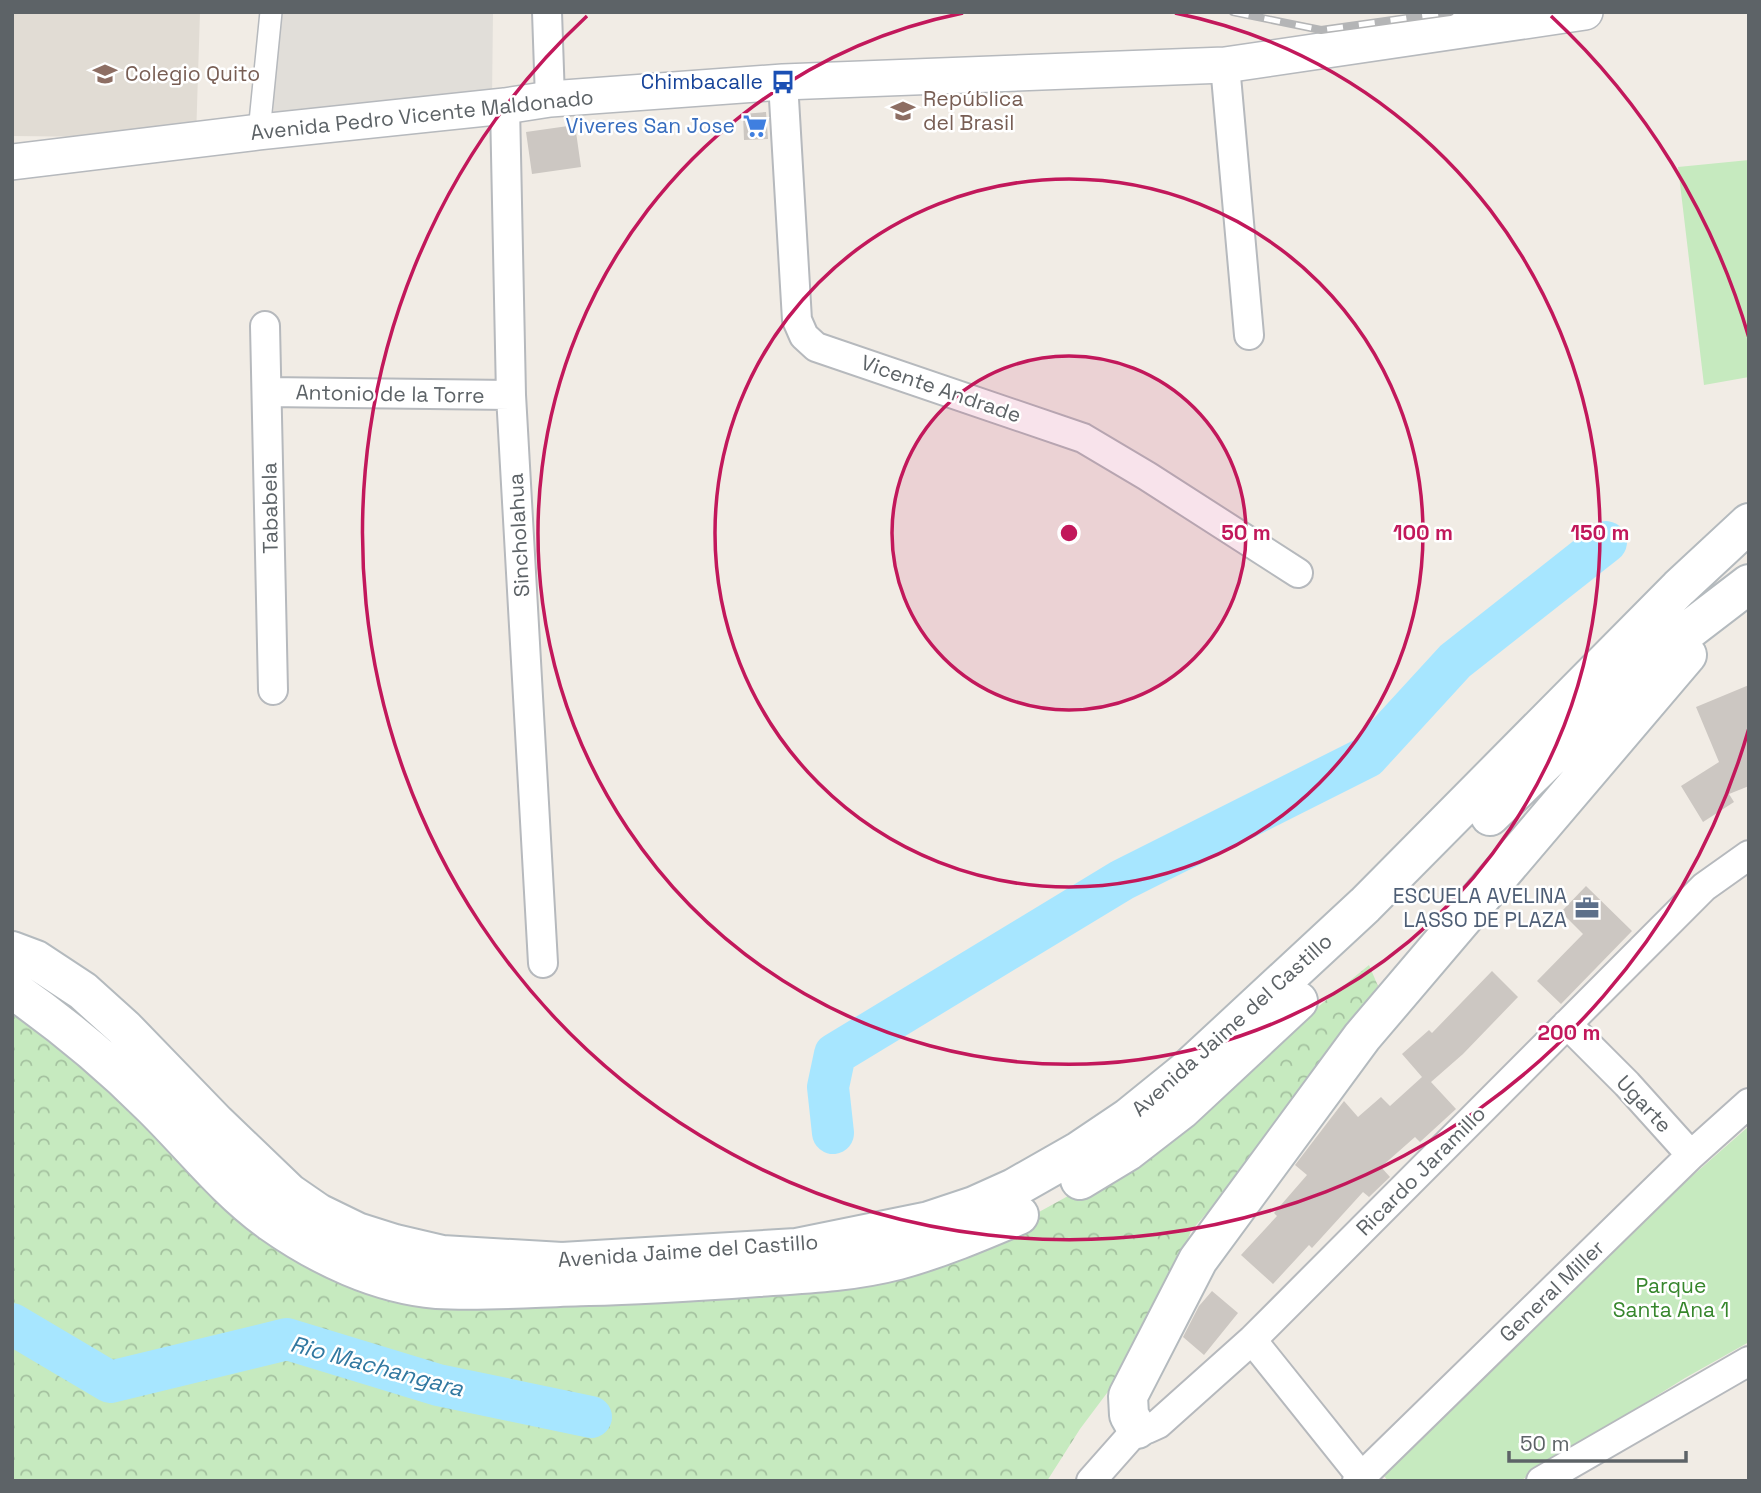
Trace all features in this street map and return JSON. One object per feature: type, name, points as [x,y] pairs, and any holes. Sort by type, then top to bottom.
[{"type":"main road","name":"Avenida Jaime del Castillo","points":[[12,951],[36,960],[83,991],[124,1028],[216,1123],[289,1193],[318,1213],[357,1232],[395,1244],[442,1255],[562,1262],[796,1248],[929,1220],[974,1206],[1014,1188],[1079,1151],[1128,1118],[1186,1071],[1365,905],[1679,588],[1749,523]]},
{"type":"main road","name":"Avenida Jaime del Castillo","points":[[12,989],[103,1059],[151,1105],[225,1184],[271,1222],[313,1248],[361,1271],[436,1289],[527,1288],[649,1285],[811,1273],[897,1260],[966,1237],[1022,1213],[1128,1151],[1181,1110],[1257,1041],[1651,659],[1746,587]]},
{"type":"main road","points":[[1137,1429],[1129,1415],[1128,1396],[1198,1260],[1362,1037],[1746,587]]},
{"type":"street","points":[[259,132],[271,12]]},
{"type":"street","points":[[547,12],[550,99]]},
{"type":"street","name":"Avenida Pedro Vicente Maldonado","points":[[12,162],[550,99],[783,82],[1225,65],[1585,12]]},
{"type":"street","points":[[1225,65],[1249,335]]},
{"type":"street","name":"Vicente Andrade","points":[[783,82],[797,320],[804,336],[816,347],[1083,438],[1298,573]]},
{"type":"street","name":"Sincholahua","points":[[505,106],[511,395],[543,963]]},
{"type":"street","name":"Tababela","points":[[265,326],[273,690]]},
{"type":"street","name":"Antonio de la Torre","points":[[268,392],[511,395]]},
{"type":"street","name":"Ricardo Jaramillo","points":[[1091,1481],[1137,1429],[1147,1429],[1158,1424],[1252,1340],[1704,887],[1749,855]]},
{"type":"street","name":"Ugarte","points":[[1566,1024],[1627,1084],[1691,1155]]},
{"type":"street","name":"General Miller","points":[[1361,1479],[1691,1155],[1749,1103]]},
{"type":"street","points":[[1252,1340],[1361,1479]]},
{"type":"street","points":[[1541,1481],[1749,1361]]},
{"type":"shaded area","name":"Colegio Quito","points":[[12,12],[200,12],[196,138],[12,136]]},
{"type":"shaded area","points":[[276,12],[493,12],[492,100],[273,122]]},
{"type":"green space","points":[[1749,160],[1749,377],[1704,385],[1678,167]]},
{"type":"green space","points":[[1369,965],[1378,986],[1265,1146],[1191,1231],[1177,1267],[1125,1369],[1080,1429],[1047,1481],[12,1481],[12,997],[296,1254],[1019,1223],[1128,1163]]},
{"type":"green space","name":"Parque Santa Ana 1","points":[[1749,1126],[1749,1342],[1685,1378],[1520,1481],[1388,1481],[1381,1472],[1658,1206]]},
{"type":"building","name":"Viveres San Jose","points":[[766,112],[768,139],[744,140],[743,114]]},
{"type":"building","points":[[575,125],[581,167],[532,174],[526,132]]},
{"type":"building","points":[[1749,685],[1749,786],[1729,794],[1734,802],[1703,822],[1681,786],[1719,762],[1696,707]]},
{"type":"building","points":[[1586,886],[1632,931],[1561,1004],[1537,981],[1583,934],[1561,912]]},
{"type":"building","points":[[1492,971],[1518,997],[1463,1054],[1431,1082],[1456,1109],[1420,1142],[1415,1137],[1381,1167],[1390,1177],[1369,1197],[1363,1192],[1312,1248],[1309,1245],[1273,1284],[1241,1255],[1277,1216],[1274,1213],[1307,1175],[1295,1165],[1344,1101],[1358,1117],[1381,1097],[1390,1106],[1422,1077],[1402,1054],[1429,1030],[1432,1033]]},
{"type":"building","points":[[1212,1291],[1238,1313],[1204,1355],[1183,1337],[1199,1306]]},
{"type":"waterway","points":[[833,1133],[828,1087],[835,1054],[1122,880],[1367,757],[1455,661],[1606,542]]},
{"type":"waterway","name":"Rio Machangara","points":[[12,1324],[110,1382],[287,1339],[438,1385],[591,1417]]},
{"type":"railway","points":[[1233,12],[1321,30],[1450,12]]},
{"type":"place","name":"Colegio Quito","points":[[105,74]]},
{"type":"place","name":"Chimbacalle","points":[[783,82]]},
{"type":"place","name":"República del Brasil","points":[[903,111]]},
{"type":"place","name":"Viveres San Jose","points":[[755,126]]},
{"type":"place","name":"ESCUELA AVELINA LASSO DE PLAZA","points":[[1587,908]]}]
